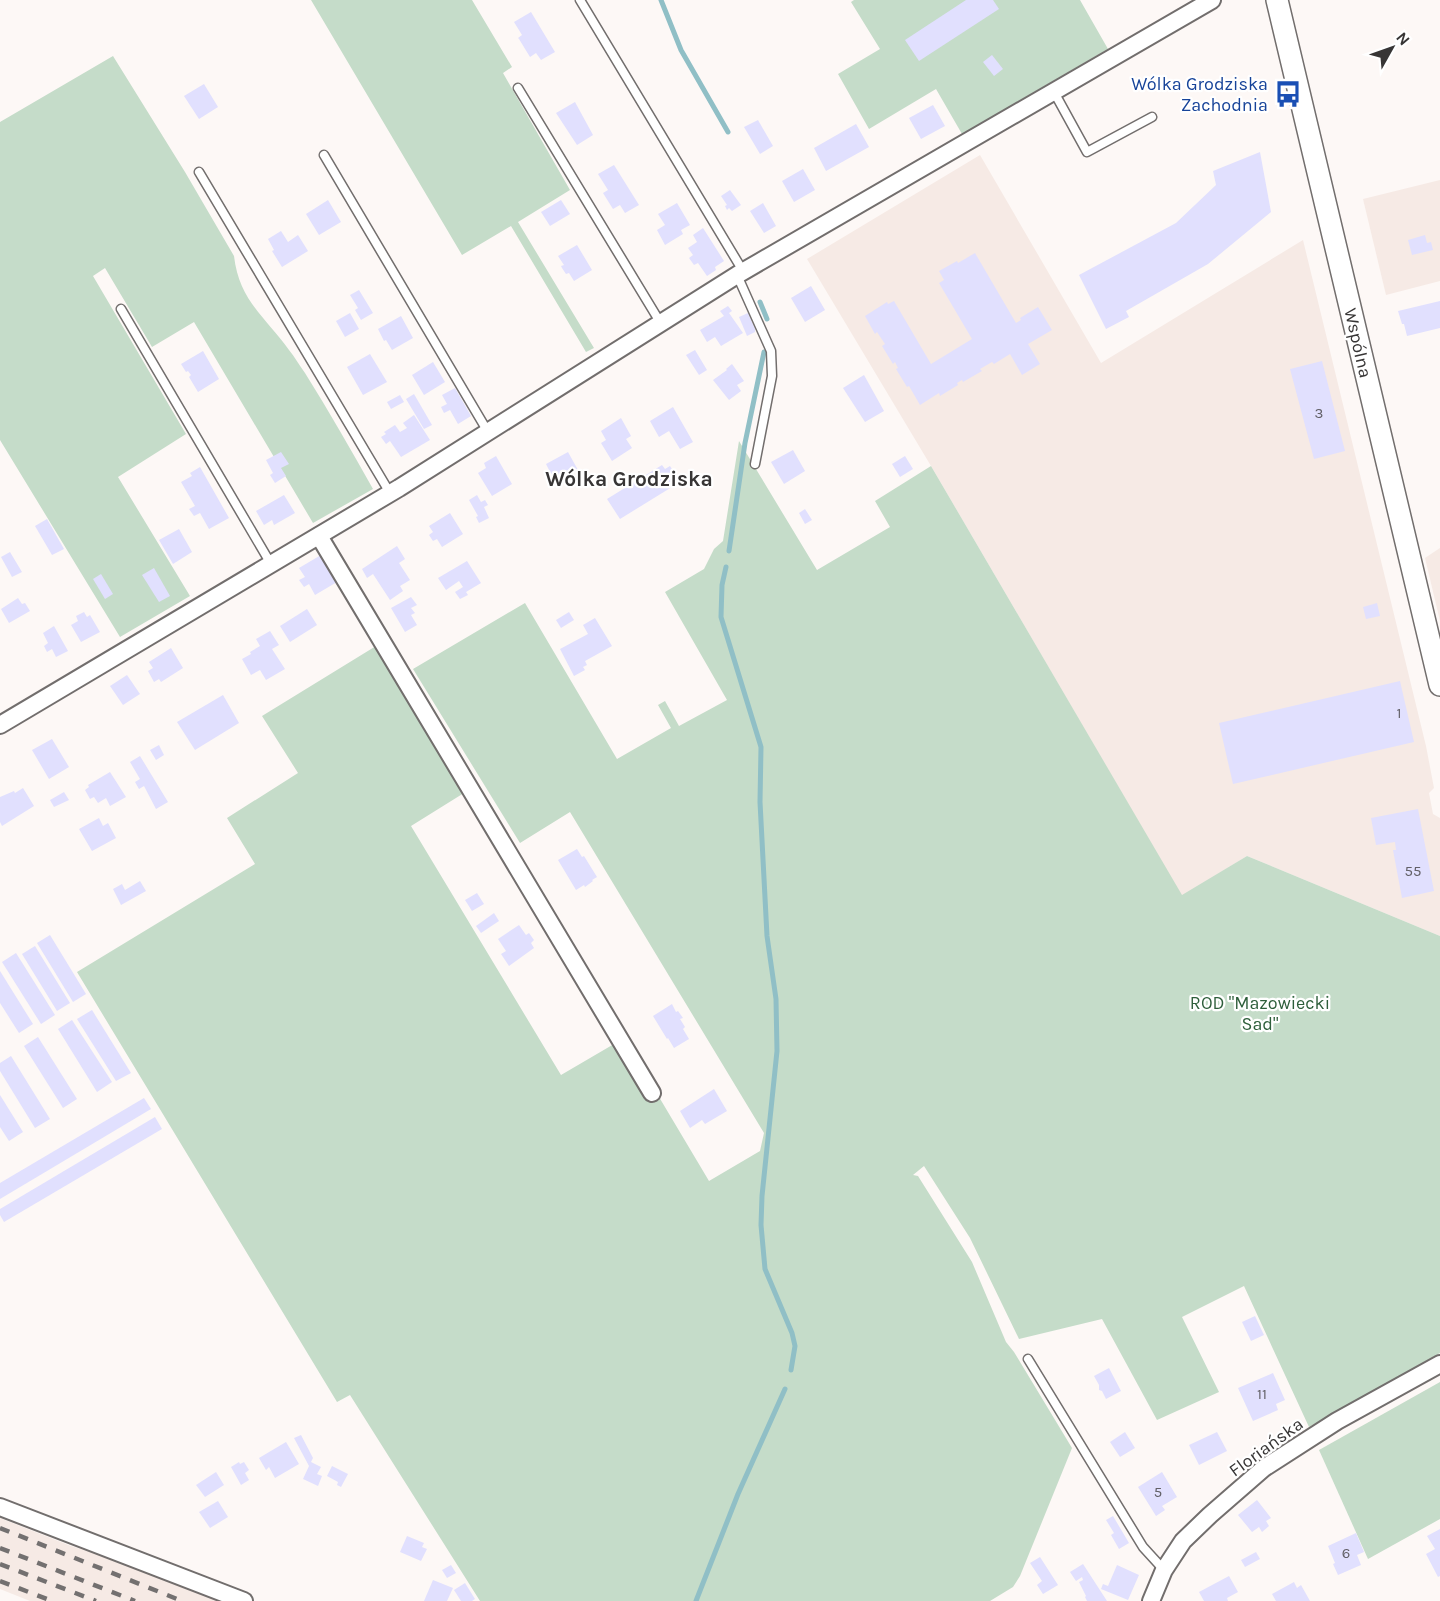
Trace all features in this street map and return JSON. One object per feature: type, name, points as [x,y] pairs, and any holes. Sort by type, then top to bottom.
[{"type":"street","points":[[0,725],[390,494],[740,273],[1212,0]]},
{"type":"street","name":"Wspólna","points":[[1277,0],[1440,685]]},
{"type":"street","points":[[319,536],[652,1093]]},
{"type":"street","name":"Floriańska","points":[[1151,1601],[1164,1570],[1183,1541],[1264,1468],[1337,1421],[1440,1364]]},
{"type":"street","points":[[0,1507],[244,1601]]},
{"type":"lane","points":[[580,0],[740,273],[771,351],[772,376],[755,464]]},
{"type":"lane","points":[[518,88],[660,322]]},
{"type":"lane","points":[[1054,92],[1087,152],[1152,117]]},
{"type":"lane","points":[[324,155],[488,432]]},
{"type":"lane","points":[[199,172],[390,494]]},
{"type":"lane","points":[[121,309],[271,564]]},
{"type":"lane","points":[[1028,1359],[1143,1547],[1164,1570]]},
{"type":"shaded area","points":[[980,155],[1101,363],[1303,240],[1426,746],[1434,788],[1429,793],[1433,814],[1440,818],[1440,936],[1247,856],[1182,896],[931,466],[807,259]]},
{"type":"shaded area","points":[[1440,180],[1440,281],[1386,295],[1363,199]]},
{"type":"shaded area","points":[[1440,548],[1440,621],[1425,558]]},
{"type":"shaded area","points":[[0,1518],[71,1546],[129,1564],[222,1601],[30,1601],[0,1589]]},
{"type":"green space","points":[[311,0],[472,0],[512,67],[503,73],[570,190],[518,222],[594,348],[586,352],[511,226],[462,255]]},
{"type":"green space","points":[[854,0],[1080,0],[1108,49],[962,134],[936,89],[869,129],[838,74],[880,49],[851,2]]},
{"type":"green space","points":[[113,56],[234,256],[241,285],[247,296],[305,373],[373,489],[313,523],[194,322],[152,347],[105,268],[93,276],[186,434],[118,477],[190,596],[120,637],[0,440],[0,122]]},
{"type":"green space","name":"ROD \"Mazowiecki Sad\"","points":[[739,441],[817,570],[890,527],[875,501],[931,466],[1182,895],[1247,856],[1440,936],[1440,1353],[1309,1427],[1244,1286],[1182,1317],[1219,1392],[1157,1420],[1102,1319],[1019,1339],[970,1238],[924,1166],[913,1175],[918,1176],[972,1262],[1006,1342],[1072,1448],[1020,1576],[1013,1587],[990,1601],[480,1601],[350,1395],[337,1402],[77,972],[255,864],[227,818],[298,773],[262,716],[376,646],[464,793],[411,826],[561,1075],[614,1044],[651,1102],[659,1097],[709,1181],[760,1151],[764,1133],[570,812],[520,843],[413,669],[525,603],[617,759],[671,728],[658,705],[665,701],[679,726],[727,700],[665,592],[704,569],[714,549],[723,541]]},
{"type":"green space","points":[[1440,1382],[1440,1519],[1368,1559],[1319,1450]]},
{"type":"building","points":[[966,0],[993,0],[999,9],[919,61],[905,40]]},
{"type":"building","points":[[531,12],[555,52],[541,60],[536,53],[530,57],[518,38],[522,35],[514,22]]},
{"type":"building","points":[[992,55],[1003,69],[994,76],[983,62]]},
{"type":"building","points":[[204,84],[218,107],[199,119],[184,96]]},
{"type":"building","points":[[575,102],[593,135],[577,145],[556,113]]},
{"type":"building","points":[[933,105],[945,126],[921,139],[909,118]]},
{"type":"building","points":[[758,120],[773,146],[760,154],[744,127]]},
{"type":"building","points":[[856,124],[869,147],[826,171],[814,148]]},
{"type":"building","points":[[1260,152],[1271,212],[1208,264],[1126,311],[1129,317],[1106,329],[1079,275],[1176,223],[1216,185],[1213,171]]},
{"type":"building","points":[[614,165],[639,205],[625,213],[620,205],[613,209],[603,193],[608,190],[598,174]]},
{"type":"building","points":[[803,169],[815,190],[794,202],[782,181]]},
{"type":"building","points":[[730,190],[741,205],[732,211],[729,208],[727,210],[725,206],[727,205],[721,196]]},
{"type":"building","points":[[328,200],[341,222],[319,235],[306,214]]},
{"type":"building","points":[[561,200],[570,214],[550,226],[541,212]]},
{"type":"building","points":[[677,203],[690,225],[681,230],[683,234],[665,245],[657,230],[665,225],[658,214]]},
{"type":"building","points":[[763,203],[776,226],[764,233],[750,211]]},
{"type":"building","points":[[703,228],[724,261],[707,276],[698,263],[694,265],[689,258],[693,255],[688,248],[697,242],[693,235]]},
{"type":"building","points":[[281,231],[288,242],[298,235],[308,251],[282,267],[268,239]]},
{"type":"building","points":[[1425,235],[1427,243],[1431,242],[1433,250],[1412,255],[1408,240]]},
{"type":"building","points":[[577,245],[592,270],[574,281],[562,268],[561,266],[564,265],[558,256]]},
{"type":"building","points":[[975,253],[1016,323],[1038,307],[1052,330],[1028,344],[1040,364],[1022,375],[1010,354],[980,369],[982,371],[963,382],[962,380],[940,396],[939,393],[920,405],[896,369],[898,368],[895,362],[893,364],[882,346],[885,344],[877,332],[875,334],[865,316],[887,302],[888,304],[894,301],[931,364],[972,339],[939,283],[944,280],[939,271]]},
{"type":"building","points":[[811,286],[825,310],[805,322],[791,298]]},
{"type":"building","points":[[359,290],[373,313],[361,320],[355,310],[358,308],[350,295]]},
{"type":"building","points":[[1440,301],[1440,328],[1407,336],[1398,311]]},
{"type":"building","points":[[728,306],[732,311],[729,313],[743,333],[721,346],[715,337],[707,342],[700,330],[724,316],[720,311]]},
{"type":"building","points":[[350,313],[359,329],[345,337],[336,321]]},
{"type":"building","points":[[748,313],[755,332],[747,336],[739,317]]},
{"type":"building","points":[[401,316],[413,338],[392,350],[378,329]]},
{"type":"building","points":[[695,350],[707,370],[699,375],[686,355]]},
{"type":"building","points":[[203,351],[219,379],[198,392],[189,377],[191,375],[181,364]]},
{"type":"building","points":[[370,354],[387,382],[363,395],[347,367]]},
{"type":"building","points":[[1322,361],[1345,451],[1314,459],[1290,369]]},
{"type":"building","points":[[433,362],[445,382],[424,395],[412,375]]},
{"type":"building","points":[[732,364],[744,381],[737,385],[741,391],[729,400],[713,380]]},
{"type":"building","points":[[864,375],[884,411],[865,422],[843,388]]},
{"type":"building","points":[[455,388],[471,416],[458,424],[450,410],[444,413],[441,407],[447,404],[442,395]]},
{"type":"building","points":[[414,394],[432,425],[424,429],[406,399]]},
{"type":"building","points":[[400,395],[404,402],[391,409],[387,402]]},
{"type":"building","points":[[673,407],[693,442],[680,449],[669,431],[659,437],[650,421]]},
{"type":"building","points":[[414,415],[430,440],[401,457],[390,441],[386,444],[381,437],[386,434],[384,432],[395,425],[400,432],[407,428],[403,423]]},
{"type":"building","points":[[621,418],[631,436],[626,439],[632,448],[612,461],[601,443],[606,440],[601,431]]},
{"type":"building","points":[[793,450],[805,471],[784,484],[771,462]]},
{"type":"building","points":[[281,452],[289,464],[281,468],[286,476],[275,483],[266,460]]},
{"type":"building","points":[[568,452],[578,470],[556,482],[549,474],[546,464]]},
{"type":"building","points":[[496,456],[512,484],[492,496],[478,473],[486,468],[484,463]]},
{"type":"building","points":[[905,456],[913,469],[900,477],[892,464]]},
{"type":"building","points":[[662,465],[665,469],[670,466],[680,482],[620,519],[607,499]]},
{"type":"building","points":[[200,467],[229,518],[209,529],[200,513],[194,516],[189,509],[195,506],[181,482],[192,476],[190,473]]},
{"type":"building","points":[[284,495],[295,513],[274,525],[272,520],[264,525],[256,511]]},
{"type":"building","points":[[477,495],[481,502],[485,500],[488,505],[484,507],[489,518],[479,523],[476,517],[478,516],[469,500]]},
{"type":"building","points":[[805,509],[812,520],[805,524],[799,513]]},
{"type":"building","points":[[450,513],[463,534],[442,547],[437,539],[433,541],[429,535],[433,532],[429,526]]},
{"type":"building","points":[[47,519],[64,549],[52,555],[35,526]]},
{"type":"building","points":[[179,529],[192,552],[173,564],[159,540]]},
{"type":"building","points":[[397,546],[405,559],[399,563],[410,580],[400,586],[403,591],[390,600],[373,574],[367,578],[362,569]]},
{"type":"building","points":[[10,552],[22,572],[12,577],[1,557]]},
{"type":"building","points":[[321,555],[337,582],[315,595],[309,584],[304,587],[299,580],[305,577],[299,568]]},
{"type":"building","points":[[467,561],[481,583],[466,592],[468,595],[460,599],[455,592],[463,587],[459,581],[446,590],[438,578]]},
{"type":"building","points":[[154,568],[170,596],[159,602],[142,575]]},
{"type":"building","points":[[101,574],[113,594],[105,599],[93,579]]},
{"type":"building","points":[[411,597],[417,605],[411,608],[415,613],[411,615],[417,625],[405,632],[391,608]]},
{"type":"building","points":[[18,598],[30,611],[9,623],[1,609]]},
{"type":"building","points":[[1377,603],[1380,616],[1366,619],[1363,607]]},
{"type":"building","points":[[307,609],[317,625],[290,642],[280,626]]},
{"type":"building","points":[[84,612],[87,617],[90,615],[100,632],[81,642],[71,625],[78,621],[76,616]]},
{"type":"building","points":[[569,612],[574,620],[561,628],[556,620]]},
{"type":"building","points":[[595,618],[612,646],[585,661],[587,665],[583,667],[585,670],[574,676],[560,649],[588,634],[583,625]]},
{"type":"building","points":[[54,626],[68,651],[56,657],[52,649],[47,652],[44,646],[48,643],[43,633]]},
{"type":"building","points":[[270,631],[279,645],[272,649],[285,669],[266,680],[260,670],[251,675],[242,659],[260,646],[256,639]]},
{"type":"building","points":[[171,648],[183,668],[161,682],[159,679],[154,682],[148,671],[153,668],[149,662]]},
{"type":"building","points":[[127,675],[140,694],[123,705],[110,686]]},
{"type":"building","points":[[1400,681],[1414,742],[1233,784],[1219,723]]},
{"type":"building","points":[[223,695],[239,723],[195,750],[177,722]]},
{"type":"building","points":[[52,739],[69,767],[49,779],[32,750]]},
{"type":"building","points":[[159,745],[164,755],[156,760],[150,750]]},
{"type":"building","points":[[140,756],[168,802],[156,809],[144,786],[139,789],[135,782],[140,779],[130,762]]},
{"type":"building","points":[[110,772],[126,797],[110,806],[106,798],[98,803],[94,797],[90,799],[85,790],[89,787],[88,785]]},
{"type":"building","points":[[23,788],[34,806],[2,826],[0,797]]},
{"type":"building","points":[[64,792],[69,800],[54,807],[50,800]]},
{"type":"building","points":[[1418,809],[1434,891],[1402,898],[1393,850],[1396,850],[1395,842],[1376,845],[1371,818]]},
{"type":"building","points":[[99,818],[103,826],[108,823],[116,838],[92,851],[79,829]]},
{"type":"building","points":[[577,849],[597,877],[585,887],[584,885],[576,890],[558,860]]},
{"type":"building","points":[[140,881],[146,891],[121,905],[113,889],[122,884],[125,890]]},
{"type":"building","points":[[477,893],[484,904],[472,911],[465,900]]},
{"type":"building","points":[[494,913],[499,921],[481,933],[476,926]]},
{"type":"building","points":[[519,925],[526,935],[529,933],[534,940],[531,943],[534,948],[509,966],[501,954],[506,951],[498,939]]},
{"type":"building","points":[[50,935],[86,994],[73,1002],[37,943]]},
{"type":"building","points":[[35,946],[70,1003],[57,1011],[22,954]]},
{"type":"building","points":[[16,953],[55,1015],[41,1024],[2,962]]},
{"type":"building","points":[[0,971],[33,1024],[19,1033],[0,1003]]},
{"type":"building","points":[[672,1004],[683,1018],[680,1019],[689,1039],[674,1048],[653,1016]]},
{"type":"building","points":[[92,1010],[131,1073],[116,1081],[77,1019]]},
{"type":"building","points":[[72,1020],[112,1082],[97,1092],[58,1029]]},
{"type":"building","points":[[38,1037],[77,1099],[63,1108],[24,1046]]},
{"type":"building","points":[[11,1056],[50,1119],[35,1128],[0,1071],[0,1063]]},
{"type":"building","points":[[714,1089],[727,1111],[705,1124],[702,1120],[690,1128],[680,1111]]},
{"type":"building","points":[[0,1095],[23,1132],[9,1141],[0,1127]]},
{"type":"building","points":[[144,1098],[151,1109],[0,1199],[0,1183]]},
{"type":"building","points":[[155,1117],[162,1129],[4,1222],[0,1209]]},
{"type":"building","points":[[1255,1316],[1264,1335],[1251,1341],[1242,1322]]},
{"type":"building","points":[[1109,1368],[1121,1391],[1106,1399],[1099,1390],[1094,1376]]},
{"type":"building","points":[[1273,1373],[1285,1400],[1276,1404],[1278,1410],[1253,1421],[1238,1388]]},
{"type":"building","points":[[1125,1432],[1135,1448],[1120,1457],[1110,1442]]},
{"type":"building","points":[[1217,1432],[1227,1451],[1199,1465],[1189,1445]]},
{"type":"building","points":[[301,1435],[313,1458],[311,1462],[321,1467],[317,1474],[322,1476],[318,1486],[303,1479],[309,1466],[294,1438]]},
{"type":"building","points":[[286,1442],[299,1464],[275,1478],[269,1467],[266,1470],[259,1458]]},
{"type":"building","points":[[239,1462],[240,1464],[244,1462],[249,1470],[245,1473],[249,1480],[241,1485],[231,1467]]},
{"type":"building","points":[[332,1466],[348,1474],[341,1487],[337,1485],[338,1482],[327,1476]]},
{"type":"building","points":[[216,1472],[224,1485],[205,1497],[196,1485]]},
{"type":"building","points":[[1162,1472],[1177,1497],[1162,1506],[1165,1510],[1156,1516],[1138,1487]]},
{"type":"building","points":[[1257,1500],[1271,1518],[1266,1521],[1269,1526],[1262,1532],[1259,1527],[1252,1532],[1238,1515]]},
{"type":"building","points":[[218,1501],[228,1517],[210,1528],[199,1512]]},
{"type":"building","points":[[1113,1516],[1129,1543],[1119,1549],[1111,1535],[1114,1533],[1106,1520]]},
{"type":"building","points":[[1440,1529],[1440,1576],[1438,1577],[1426,1554],[1435,1549],[1427,1536]]},
{"type":"building","points":[[1356,1533],[1364,1552],[1357,1555],[1361,1565],[1338,1575],[1328,1546]]},
{"type":"building","points":[[407,1536],[424,1543],[422,1547],[427,1549],[421,1561],[400,1552]]},
{"type":"building","points":[[1256,1552],[1260,1559],[1245,1567],[1241,1560]]},
{"type":"building","points":[[1040,1557],[1058,1585],[1043,1594],[1037,1585],[1042,1581],[1030,1563]]},
{"type":"building","points":[[1083,1564],[1107,1601],[1087,1601],[1079,1582],[1083,1580],[1082,1577],[1076,1581],[1070,1572]]},
{"type":"building","points":[[451,1565],[456,1573],[447,1578],[442,1570]]},
{"type":"building","points":[[1117,1565],[1139,1575],[1128,1600],[1101,1589],[1103,1584],[1108,1586]]},
{"type":"building","points":[[1229,1576],[1238,1592],[1227,1598],[1228,1601],[1204,1601],[1199,1592]]},
{"type":"building","points":[[433,1580],[453,1588],[447,1601],[424,1601]]},
{"type":"building","points":[[1294,1582],[1297,1588],[1301,1585],[1310,1601],[1276,1601],[1272,1594]]},
{"type":"building","points":[[465,1583],[475,1599],[472,1601],[461,1601],[454,1590]]},
{"type":"waterway","points":[[661,0],[681,50],[728,132]]},
{"type":"waterway","points":[[760,302],[767,319]]},
{"type":"waterway","points":[[729,551],[745,443],[764,352]]},
{"type":"waterway","points":[[726,567],[722,585],[721,617],[761,747],[760,802],[767,936],[776,999],[777,1051],[761,1225],[765,1269],[792,1333],[795,1346],[791,1370]]},
{"type":"waterway","points":[[696,1601],[738,1494],[785,1389]]},
{"type":"railway","points":[[0,1528],[182,1601]]},
{"type":"railway","points":[[0,1548],[135,1601]]},
{"type":"railway","points":[[0,1564],[96,1601]]},
{"type":"railway","points":[[0,1581],[52,1601]]},
{"type":"place","name":"Wólka Grodziska Zachodnia","points":[[1288,94]]},
{"type":"district","name":"Wólka Grodziska","points":[[629,479]]}]
